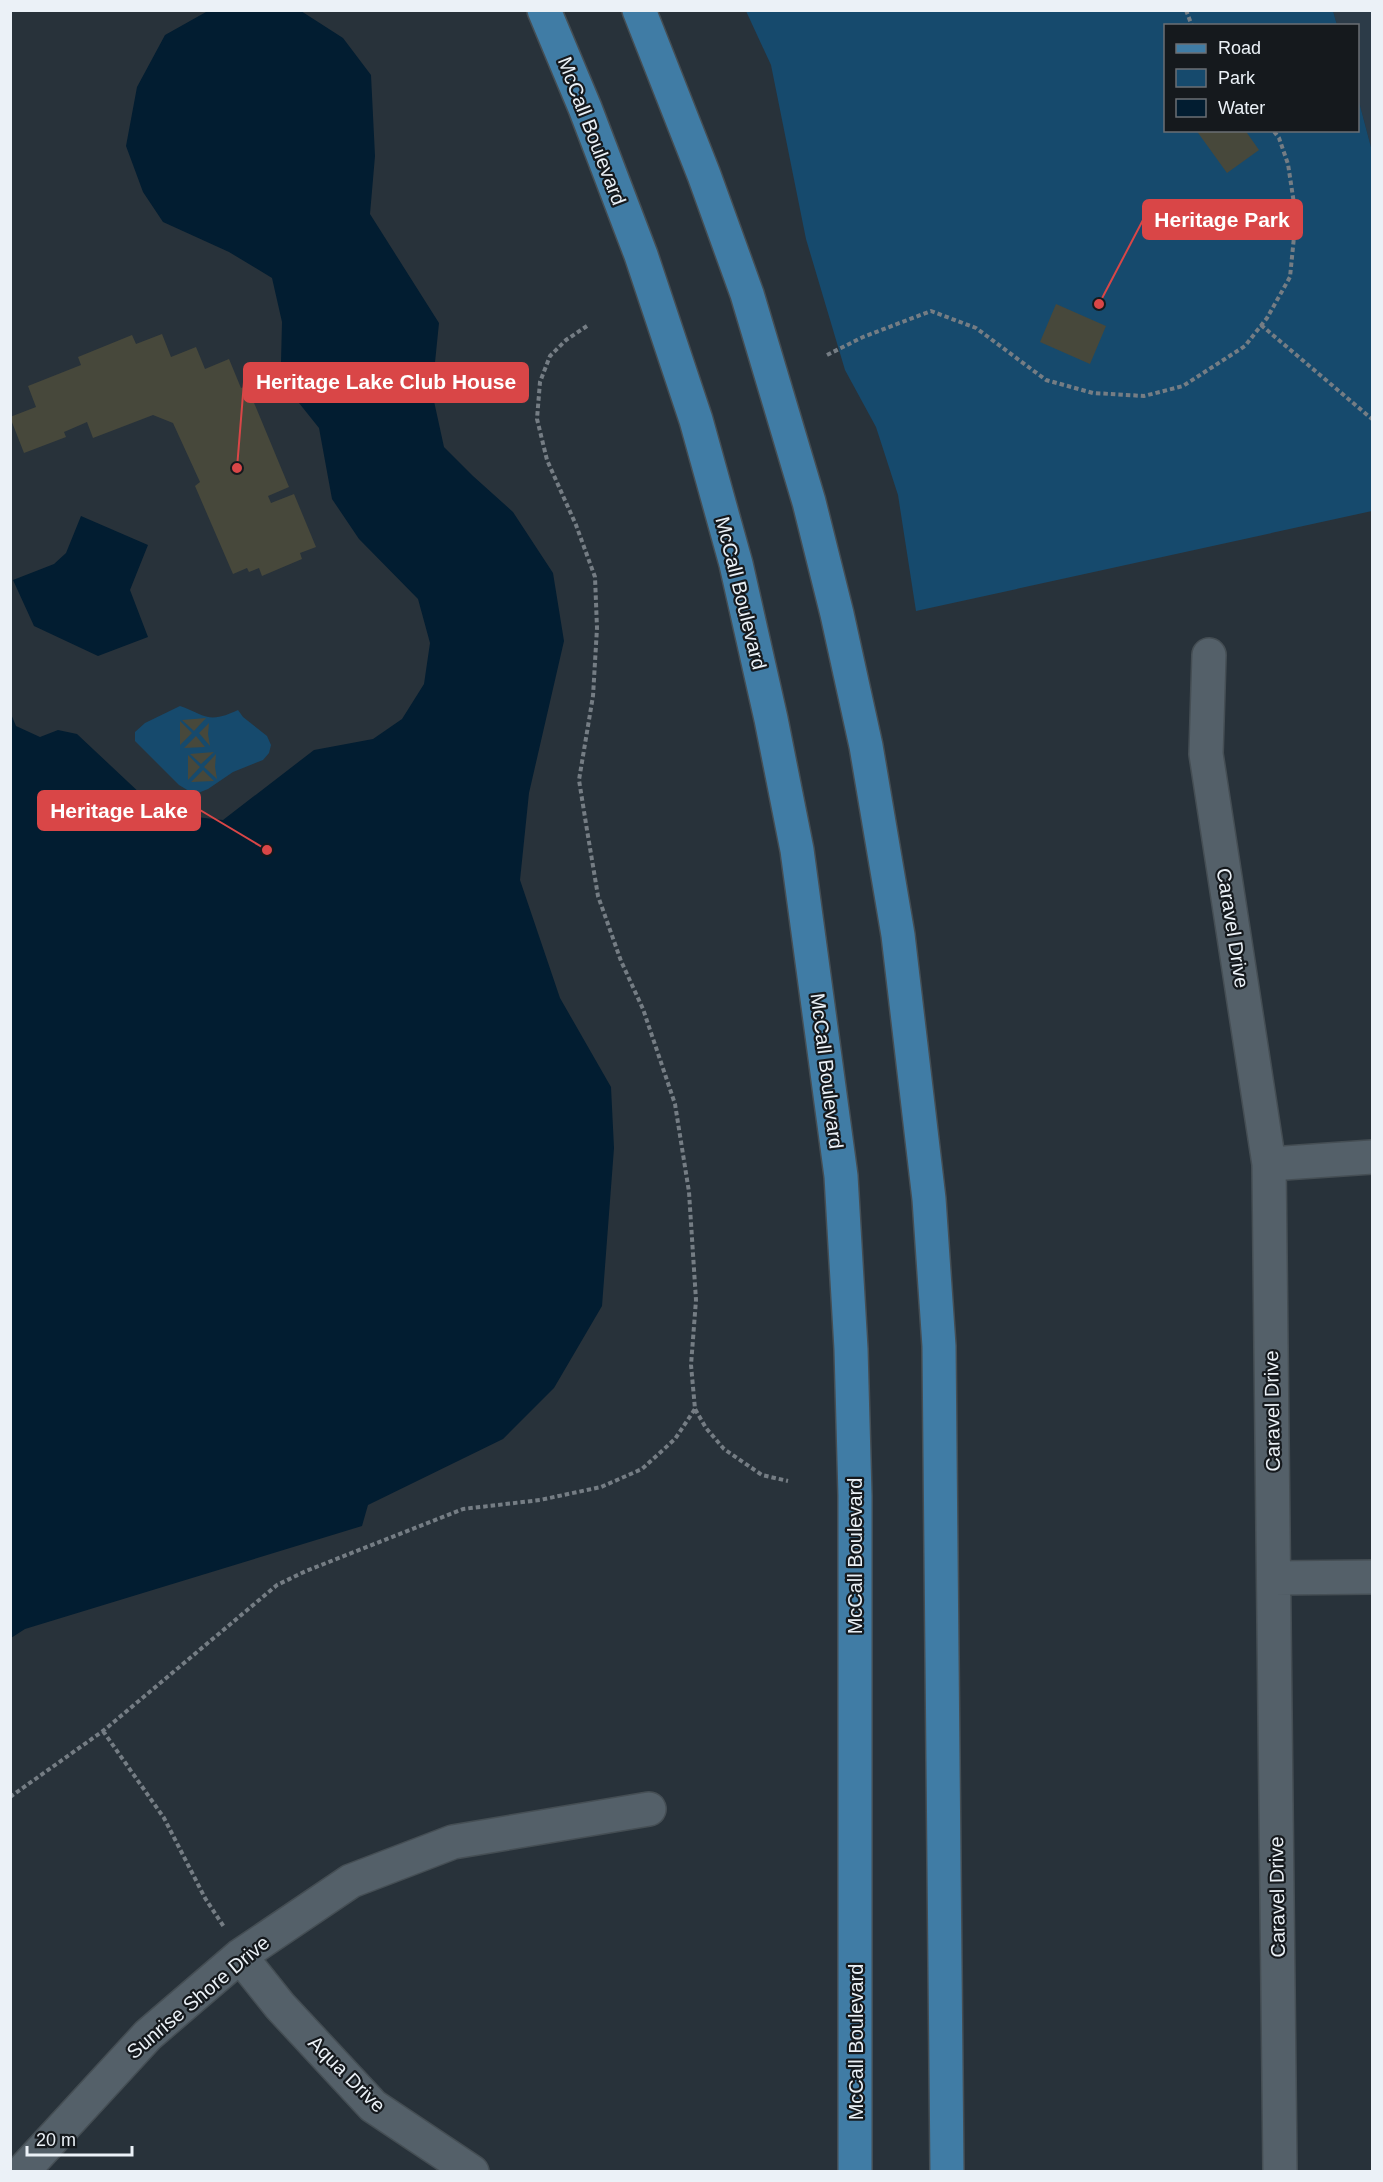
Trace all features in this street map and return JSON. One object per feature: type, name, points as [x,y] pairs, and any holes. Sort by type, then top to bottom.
[{"type":"main road","name":"McCall Boulevard","points":[[544,10],[585,108],[641,255],[696,420],[736,564],[771,719],[801,873],[841,1176],[851,1349],[855,1507],[855,2172]]},
{"type":"main road","points":[[639,10],[700,164],[747,294],[808,502],[837,614],[866,746],[898,935],[930,1199],[939,1346],[947,2172]]},
{"type":"street","name":"Caravel Drive","points":[[1209,655],[1206,754],[1269,1164],[1280,2172]]},
{"type":"street","points":[[1269,1164],[1372,1157]]},
{"type":"street","points":[[1274,1578],[1372,1577]]},
{"type":"street","name":"Sunrise Shore Drive","points":[[22,2172],[148,2035],[240,1956],[351,1881],[453,1842],[649,1809]]},
{"type":"street","name":"Aqua Drive","points":[[240,1956],[280,2006],[373,2106],[472,2172]]},
{"type":"path","points":[[827,355],[863,337],[931,311],[976,328],[1046,380],[1093,393],[1144,396],[1183,386],[1245,346],[1261,325],[1290,277],[1296,217],[1288,164],[1279,138],[1274,132]]},
{"type":"path","points":[[1261,325],[1372,419]]},
{"type":"path","points":[[587,326],[566,340],[550,356],[540,382],[537,419],[547,460],[576,525],[595,577],[597,628],[593,696],[579,780],[598,896],[621,961],[643,1009],[675,1104],[689,1192],[696,1288],[691,1365],[694,1409],[724,1449],[762,1475],[788,1481]]},
{"type":"path","points":[[10,1797],[103,1731],[277,1585],[306,1571],[463,1509],[540,1500],[601,1487],[642,1469],[675,1439],[694,1409]]},
{"type":"path","points":[[103,1731],[164,1818],[205,1898],[240,1956]]},
{"type":"shaded area","points":[[1333,11],[1372,11],[1372,151],[1359,102],[1359,24],[1337,24]]},
{"type":"green space","points":[[746,11],[1333,11],[1337,24],[1164,24],[1164,132],[1359,132],[1359,102],[1372,151],[1372,511],[916,611],[898,495],[876,427],[845,370],[806,239],[771,65]]},
{"type":"green space","points":[[180,706],[209,717],[224,716],[238,710],[243,717],[267,736],[271,745],[269,753],[263,760],[233,772],[208,789],[198,793],[189,791],[179,785],[135,741],[135,732],[145,723]]},
{"type":"water","points":[[301,11],[343,38],[371,75],[375,156],[370,214],[439,323],[432,392],[444,447],[513,512],[553,573],[564,641],[529,793],[520,880],[560,998],[611,1087],[614,1148],[602,1306],[554,1388],[503,1439],[368,1505],[362,1526],[25,1629],[11,1638],[11,714],[16,726],[40,737],[58,730],[77,734],[143,796],[178,815],[223,820],[314,750],[373,739],[402,719],[424,684],[430,643],[418,599],[359,539],[332,499],[319,428],[291,393],[281,362],[282,322],[272,278],[229,252],[163,222],[143,192],[126,146],[137,87],[165,35],[206,12]]},
{"type":"water","points":[[81,516],[148,545],[130,590],[148,637],[98,656],[34,626],[13,580],[54,564],[66,553]]},
{"type":"building","points":[[1197,132],[1246,132],[1259,150],[1227,173]]},
{"type":"building","points":[[1056,304],[1106,326],[1090,364],[1040,342]]},
{"type":"building","points":[[162,334],[171,357],[196,347],[205,369],[229,359],[241,388],[247,386],[289,487],[268,496],[271,503],[294,494],[316,547],[300,553],[302,559],[262,576],[259,568],[249,572],[247,568],[233,574],[195,486],[200,482],[173,423],[153,415],[93,438],[87,422],[64,432],[66,437],[24,453],[10,417],[36,407],[28,386],[81,365],[78,357],[132,335],[136,344]]},
{"type":"building","points":[[206,718],[194,731],[182,720]]},
{"type":"building","points":[[180,721],[192,733],[180,745]]},
{"type":"building","points":[[209,723],[208,734],[210,746],[199,733]]},
{"type":"building","points":[[196,736],[205,747],[184,748]]},
{"type":"building","points":[[214,752],[201,764],[190,754]]},
{"type":"building","points":[[216,754],[215,767],[217,779],[204,767]]},
{"type":"building","points":[[188,755],[200,767],[188,780]]},
{"type":"building","points":[[203,770],[214,781],[191,782]]},
{"type":"place","name":"Heritage Park","points":[[1099,304]]},
{"type":"place","name":"Heritage Lake Club House","points":[[237,468]]},
{"type":"place","name":"Heritage Lake","points":[[267,850]]}]
